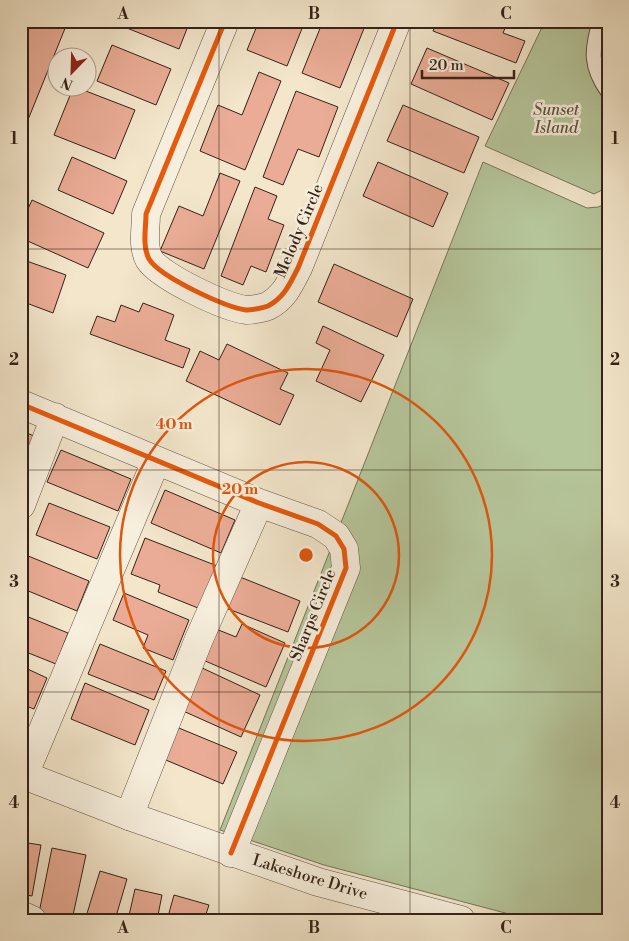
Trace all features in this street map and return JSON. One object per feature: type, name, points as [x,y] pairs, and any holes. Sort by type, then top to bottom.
[{"type":"street","name":"Melody Circle","points":[[225,21],[146,214],[146,248],[150,260],[166,276],[189,289],[248,310],[268,306],[285,294],[294,277],[397,21]]},
{"type":"street","name":"Sharps Circle","points":[[21,404],[156,462],[318,524],[336,536],[344,549],[346,568],[231,853]]},
{"type":"street","points":[[21,505],[55,417]]},
{"type":"street","points":[[22,775],[156,462]]},
{"type":"street","points":[[129,816],[199,640],[259,503]]},
{"type":"street","name":"Lakeshore Drive","points":[[22,775],[129,816],[318,882],[393,911],[461,920]]},
{"type":"street","points":[[21,915],[32,920]]},
{"type":"lane","points":[[600,21],[592,55],[599,79],[608,92]]},
{"type":"green space","name":"Sunset Island","points":[[545,21],[608,21],[608,187],[594,194],[485,146]]},
{"type":"green space","points":[[483,162],[587,208],[598,207],[608,203],[608,920],[547,920],[509,914],[324,865],[220,830]]},
{"type":"building","points":[[21,21],[68,21],[57,48],[48,48],[48,70],[21,137]]},
{"type":"building","points":[[118,21],[190,21],[179,49],[117,24]]},
{"type":"building","points":[[259,21],[305,21],[287,66],[247,50]]},
{"type":"building","points":[[323,21],[367,21],[340,88],[302,73]]},
{"type":"building","points":[[437,21],[508,21],[503,33],[525,41],[516,63],[433,31]]},
{"type":"building","points":[[112,45],[171,69],[156,105],[98,81]]},
{"type":"building","points":[[427,48],[509,83],[492,120],[411,84]]},
{"type":"building","points":[[259,72],[281,81],[245,170],[200,151],[218,105],[242,115]]},
{"type":"building","points":[[296,91],[338,107],[319,157],[298,149],[283,185],[263,177]]},
{"type":"building","points":[[98,96],[135,110],[115,159],[54,135],[69,98],[98,98]]},
{"type":"building","points":[[403,105],[479,137],[464,173],[387,141]]},
{"type":"building","points":[[72,157],[127,181],[113,214],[58,190]]},
{"type":"building","points":[[378,162],[448,193],[433,227],[363,196]]},
{"type":"building","points":[[220,173],[240,181],[204,269],[160,251],[179,206],[203,216]]},
{"type":"building","points":[[255,187],[277,196],[268,219],[284,225],[266,272],[251,266],[243,285],[221,276]]},
{"type":"building","points":[[32,200],[104,233],[88,268],[21,238],[21,224]]},
{"type":"building","points":[[21,259],[66,275],[53,313],[21,301]]},
{"type":"building","points":[[334,264],[413,299],[397,337],[318,302]]},
{"type":"building","points":[[143,303],[174,315],[165,340],[190,349],[183,368],[90,334],[97,316],[115,322],[121,305],[139,312]]},
{"type":"building","points":[[323,326],[384,355],[361,402],[316,381],[330,350],[316,343]]},
{"type":"building","points":[[227,344],[288,373],[280,389],[294,395],[280,425],[186,381],[200,351],[219,360]]},
{"type":"building","points":[[21,431],[37,437],[21,471]]},
{"type":"building","points":[[61,450],[131,479],[118,511],[47,482]]},
{"type":"building","points":[[165,490],[235,520],[221,553],[151,523]]},
{"type":"building","points":[[49,503],[110,527],[97,559],[36,535]]},
{"type":"building","points":[[145,538],[220,567],[203,610],[158,592],[160,585],[131,574]]},
{"type":"building","points":[[21,553],[89,581],[77,611],[21,588]]},
{"type":"building","points":[[235,575],[300,601],[288,632],[223,607]]},
{"type":"building","points":[[124,593],[189,620],[173,660],[143,648],[148,635],[113,620]]},
{"type":"building","points":[[21,614],[68,633],[56,664],[21,650]]},
{"type":"building","points":[[242,624],[285,643],[266,687],[203,660],[216,629],[236,637]]},
{"type":"building","points":[[100,644],[166,671],[154,700],[88,674]]},
{"type":"building","points":[[21,666],[47,678],[34,709],[21,704]]},
{"type":"building","points":[[200,667],[260,695],[241,737],[181,710]]},
{"type":"building","points":[[85,683],[149,710],[135,745],[71,719]]},
{"type":"building","points":[[174,726],[237,752],[223,784],[161,758]]},
{"type":"building","points":[[21,842],[41,845],[32,896],[21,894]]},
{"type":"building","points":[[52,848],[86,855],[72,920],[39,913]]},
{"type":"building","points":[[100,871],[127,879],[115,920],[85,920]]},
{"type":"building","points":[[135,889],[162,895],[157,920],[128,920]]},
{"type":"building","points":[[174,895],[209,905],[204,920],[167,920]]},
{"type":"building","points":[[223,914],[238,920],[221,920]]},
{"type":"cycle path","points":[[225,21],[146,214],[145,243],[149,259],[166,274],[209,297],[246,310],[268,306],[279,298],[298,268],[397,21]]},
{"type":"cycle path","points":[[21,404],[259,503],[318,524],[336,536],[344,549],[346,568],[231,853]]}]
